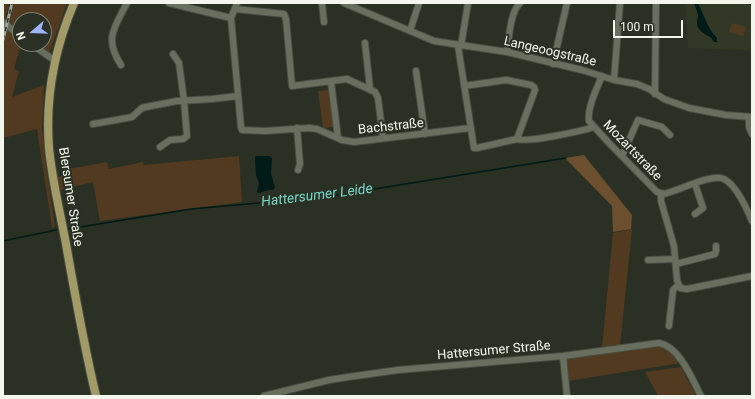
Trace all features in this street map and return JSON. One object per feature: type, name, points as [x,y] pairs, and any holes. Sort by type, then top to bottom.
[{"type":"main road","name":"Blersumer Straße","points":[[74,3],[66,20],[54,60],[48,112],[51,162],[78,309],[96,396]]},
{"type":"street","points":[[121,66],[115,55],[112,32],[127,3]]},
{"type":"street","points":[[169,3],[232,18]]},
{"type":"street","points":[[322,3],[324,22]]},
{"type":"street","name":"Langeoogstraße","points":[[346,3],[434,41],[507,52],[582,70],[614,80],[637,84],[649,89],[664,99],[690,108],[726,115],[751,117]]},
{"type":"street","points":[[410,31],[419,3]]},
{"type":"street","points":[[468,3],[460,46],[464,86],[474,148],[517,139],[521,141],[535,139],[594,127]]},
{"type":"street","points":[[507,52],[516,6],[520,3]]},
{"type":"street","points":[[553,64],[567,3]]},
{"type":"street","points":[[614,80],[620,3]]},
{"type":"street","points":[[655,94],[656,3]]},
{"type":"street","points":[[236,6],[284,14],[286,19],[292,86],[346,79],[370,89],[377,94],[383,138]]},
{"type":"street","name":"Bachstraße","points":[[236,6],[232,18],[242,130],[265,132],[309,128],[317,129],[342,140],[354,142],[470,128]]},
{"type":"street","points":[[3,22],[12,29]]},
{"type":"street","points":[[365,43],[370,89]]},
{"type":"street","points":[[42,52],[54,60]]},
{"type":"street","points":[[160,147],[170,140],[183,139],[187,136],[184,101],[178,63],[173,54]]},
{"type":"street","points":[[416,71],[425,134]]},
{"type":"street","name":"Mozartstraße","points":[[602,76],[595,92],[588,117],[589,121],[660,194],[674,246],[676,262],[676,288],[669,326]]},
{"type":"street","points":[[464,86],[506,80],[532,85],[535,90],[517,139]]},
{"type":"street","points":[[331,82],[338,138]]},
{"type":"street","points":[[92,124],[132,117],[142,108],[146,107],[184,101],[238,96]]},
{"type":"street","points":[[751,117],[749,127],[752,134]]},
{"type":"street","points":[[622,156],[638,120],[662,128],[670,135]]},
{"type":"street","points":[[297,128],[300,164],[298,170]]},
{"type":"street","name":"Mozartstraße","points":[[660,194],[713,178],[724,179],[741,199],[752,221]]},
{"type":"street","points":[[695,214],[700,212],[703,208],[696,184]]},
{"type":"street","points":[[648,260],[676,262],[715,254],[716,246]]},
{"type":"street","points":[[676,288],[687,289],[752,276]]},
{"type":"street","name":"Hattersumer Straße","points":[[264,396],[329,380],[398,370],[563,356],[654,344],[664,344],[684,362],[701,396]]},
{"type":"street","points":[[563,356],[567,396]]},
{"type":"shaded area","points":[[4,3],[9,3],[5,22],[3,20]]},
{"type":"shaded area","points":[[14,3],[67,3],[52,46],[52,12],[12,12],[12,26],[9,24]]},
{"type":"shaded area","points":[[685,3],[752,3],[752,50],[688,48]]},
{"type":"shaded area","points":[[732,23],[746,27],[743,36],[729,32]]},
{"type":"shaded area","points":[[7,29],[12,33],[12,52],[19,52],[14,69],[19,71],[12,97],[44,85],[42,128],[55,227],[52,228],[37,129],[3,138],[3,47]]},
{"type":"shaded area","points":[[329,90],[334,127],[323,128],[318,91]]},
{"type":"shaded area","points":[[584,155],[632,215],[631,229],[613,232],[612,206],[565,158]]},
{"type":"shaded area","points":[[239,156],[242,202],[100,221],[93,182],[60,190],[57,177],[71,175],[69,169],[107,162],[109,169],[143,162],[144,165]]},
{"type":"shaded area","points":[[632,229],[620,346],[602,348],[613,233]]},
{"type":"shaded area","points":[[658,345],[669,350],[681,363],[568,381],[566,359]]},
{"type":"shaded area","points":[[681,367],[696,396],[658,396],[645,372]]},
{"type":"water","points":[[694,3],[698,3],[708,26],[717,38],[717,42],[714,42],[699,29],[697,24],[698,14]]},
{"type":"water","points":[[256,156],[269,156],[272,158],[271,174],[275,188],[273,190],[259,193],[257,192],[259,183],[256,175]]},
{"type":"waterway","name":"Hattersumer Leide","points":[[68,229],[191,209],[325,197],[566,158]]},
{"type":"waterway","name":"Hattersumer Leide","points":[[3,241],[56,230]]},
{"type":"railway","points":[[3,40],[12,3]]}]
